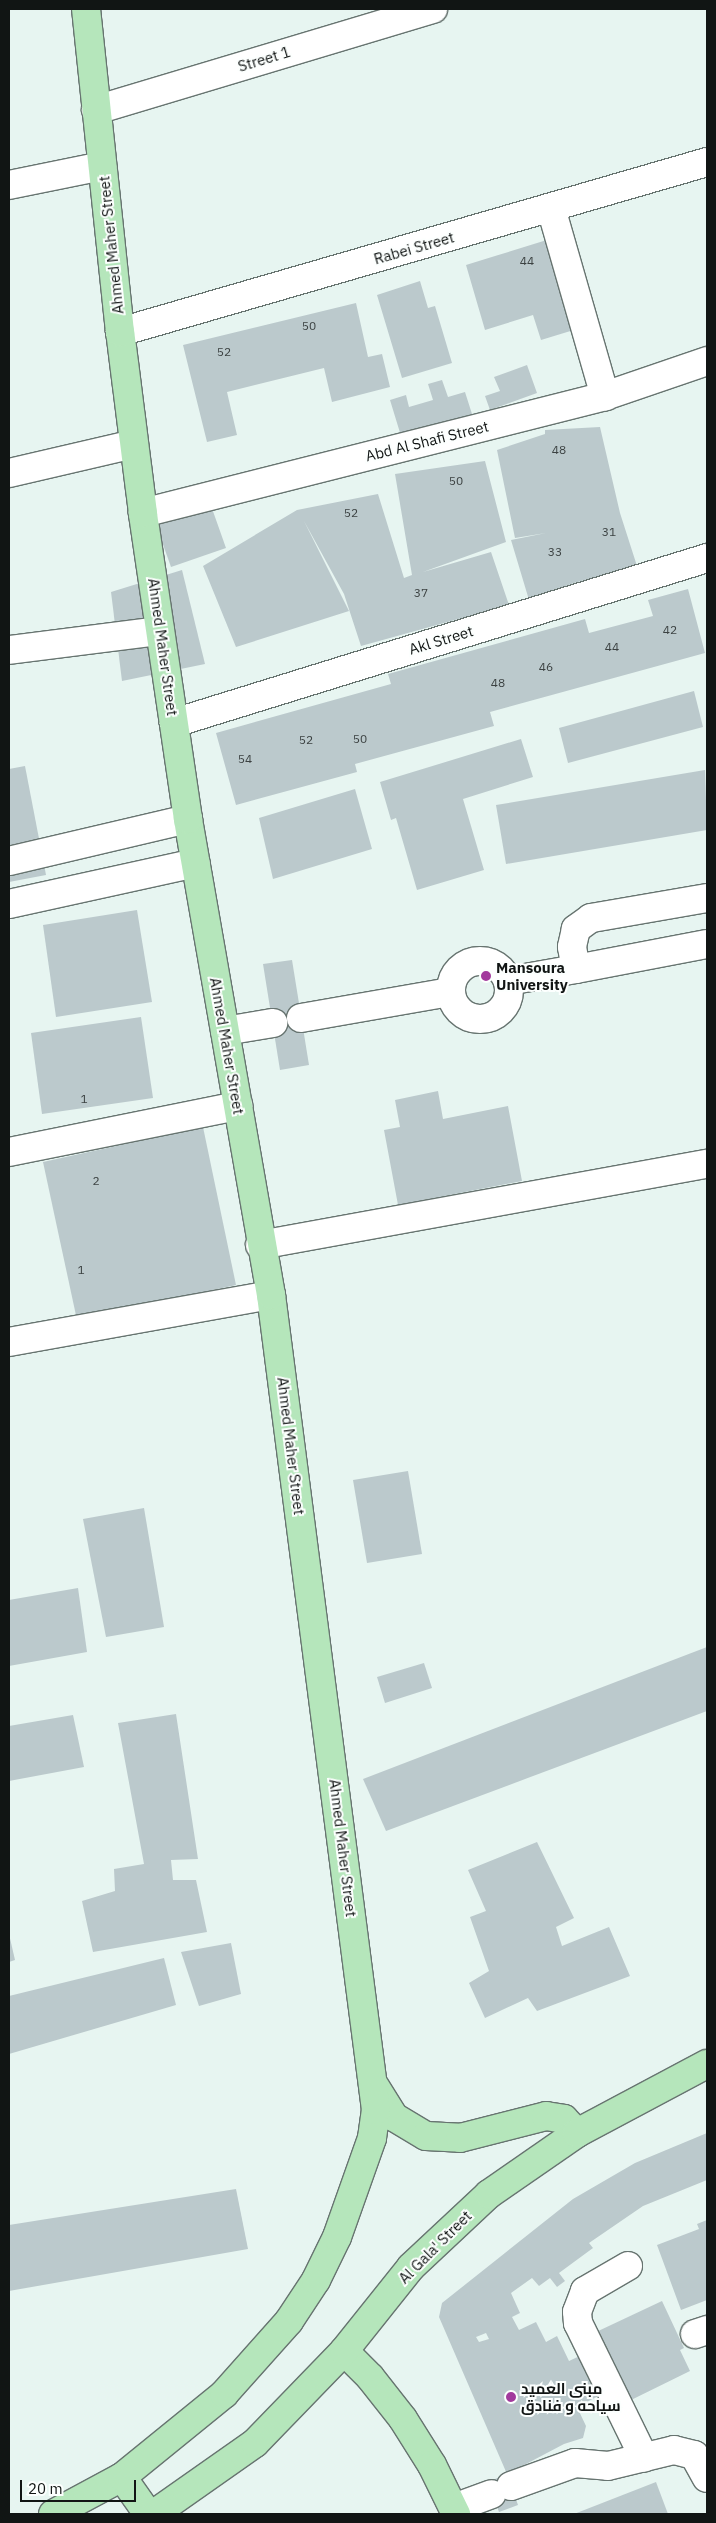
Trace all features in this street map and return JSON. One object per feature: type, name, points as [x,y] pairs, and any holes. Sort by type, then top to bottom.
[{"type":"main road","name":"Ahmed Maher Street","points":[[86,9],[120,332],[143,513],[188,819],[260,1245],[271,1295],[376,2110],[372,2138],[354,2191],[337,2237],[316,2280],[265,2352],[224,2394],[122,2477]]},
{"type":"main road","name":"Al Gala' Street","points":[[154,2514],[255,2443],[344,2351],[411,2267],[475,2207],[577,2133],[707,2064]]},
{"type":"main road","name":"Ahmed Maher Street","points":[[373,2083],[394,2117],[426,2136],[460,2138],[546,2116],[564,2119],[577,2133]]},
{"type":"main road","points":[[344,2351],[370,2377],[403,2419],[432,2465],[455,2511]]},
{"type":"main road","points":[[53,2514],[122,2477],[148,2514]]},
{"type":"street","name":"Street 1","points":[[96,110],[376,17],[432,9]]},
{"type":"street","name":"Rabei Street","points":[[120,332],[707,162]]},
{"type":"street","points":[[9,185],[102,166]]},
{"type":"street","points":[[551,208],[605,396]]},
{"type":"street","name":"Abd Al Shafi Street","points":[[143,513],[605,396],[707,361]]},
{"type":"street","points":[[9,473],[134,444]]},
{"type":"street","name":"Akl Street","points":[[174,722],[707,558]]},
{"type":"street","points":[[9,650],[160,631]]},
{"type":"street","points":[[9,861],[188,819]]},
{"type":"street","points":[[9,904],[196,863]]},
{"type":"street","points":[[576,969],[572,938],[576,929],[590,918],[707,898]]},
{"type":"street","points":[[508,981],[707,944]]},
{"type":"street","points":[[481,960],[493,963],[508,981],[509,993],[505,1005],[497,1014],[485,1019],[462,1013],[454,1004],[450,992],[458,969],[481,960]]},
{"type":"street","points":[[302,1018],[450,992]]},
{"type":"street","points":[[224,1031],[273,1023]]},
{"type":"street","points":[[9,1152],[238,1106]]},
{"type":"street","points":[[260,1245],[707,1164]]},
{"type":"street","points":[[9,1342],[271,1295]]},
{"type":"street","points":[[628,2266],[585,2291],[577,2312],[578,2323],[644,2458]]},
{"type":"street","points":[[455,2511],[502,2490],[575,2463],[608,2466],[674,2450],[684,2451],[701,2463],[707,2478]]},
{"type":"building","points":[[550,239],[577,329],[541,340],[533,315],[485,330],[466,265]]},
{"type":"building","points":[[420,281],[428,308],[435,306],[452,363],[402,378],[377,295]]},
{"type":"building","points":[[356,303],[368,357],[382,354],[390,387],[332,402],[324,368],[227,392],[237,435],[207,442],[183,345]]},
{"type":"building","points":[[527,365],[537,393],[490,410],[485,396],[500,391],[494,377]]},
{"type":"building","points":[[442,380],[448,397],[465,392],[472,414],[401,436],[390,400],[406,395],[409,407],[433,400],[428,384]]},
{"type":"building","points":[[600,427],[620,513],[637,566],[574,583],[529,600],[511,540],[546,533],[515,538],[497,450],[545,434],[545,430]]},
{"type":"building","points":[[485,461],[506,542],[423,572],[491,552],[509,605],[361,646],[344,594],[304,521],[349,611],[236,647],[203,566],[297,510],[378,494],[404,578],[412,575],[395,474]]},
{"type":"building","points":[[209,500],[226,548],[171,567],[154,519]]},
{"type":"building","points":[[182,570],[205,664],[122,681],[111,592]]},
{"type":"building","points":[[688,589],[705,653],[490,712],[494,726],[355,764],[357,772],[236,805],[216,733],[391,684],[388,674],[585,619],[589,633],[653,616],[648,600]]},
{"type":"building","points":[[694,691],[703,727],[568,763],[559,728]]},
{"type":"building","points":[[521,739],[533,777],[463,799],[484,870],[417,890],[396,818],[391,820],[380,782]]},
{"type":"building","points":[[25,766],[46,875],[9,882],[9,769]]},
{"type":"building","points":[[705,770],[707,830],[506,864],[496,805]]},
{"type":"building","points":[[355,789],[372,849],[273,879],[259,818]]},
{"type":"building","points":[[137,910],[152,1002],[56,1017],[43,925]]},
{"type":"building","points":[[292,960],[309,1065],[280,1070],[263,964]]},
{"type":"building","points":[[141,1017],[153,1098],[42,1114],[31,1033]]},
{"type":"building","points":[[438,1091],[443,1119],[508,1106],[522,1181],[398,1205],[384,1130],[400,1127],[395,1100]]},
{"type":"building","points":[[203,1127],[236,1285],[77,1320],[43,1162]]},
{"type":"building","points":[[408,1471],[422,1554],[367,1563],[353,1480]]},
{"type":"building","points":[[144,1508],[164,1627],[106,1637],[83,1519]]},
{"type":"building","points":[[78,1588],[87,1652],[9,1666],[9,1600]]},
{"type":"building","points":[[707,1647],[707,1711],[386,1831],[363,1779]]},
{"type":"building","points":[[424,1663],[432,1688],[385,1703],[377,1677]]},
{"type":"building","points":[[176,1714],[198,1859],[171,1860],[173,1880],[196,1880],[207,1932],[93,1952],[82,1901],[115,1891],[114,1869],[144,1864],[118,1723]]},
{"type":"building","points":[[73,1715],[84,1767],[9,1781],[9,1726]]},
{"type":"building","points":[[537,1842],[574,1918],[556,1927],[562,1946],[609,1927],[630,1976],[537,2011],[528,1998],[485,2018],[469,1983],[489,1971],[470,1917],[486,1911],[468,1870]]},
{"type":"building","points":[[9,1934],[15,1960],[9,1962]]},
{"type":"building","points":[[231,1943],[241,1994],[199,2006],[181,1952]]},
{"type":"building","points":[[164,1958],[176,2005],[9,2054],[9,1996]]},
{"type":"building","points":[[707,2133],[707,2180],[643,2206],[589,2243],[593,2248],[559,2273],[565,2281],[557,2287],[550,2278],[539,2286],[532,2278],[511,2293],[520,2313],[512,2317],[519,2330],[536,2322],[546,2342],[557,2336],[569,2361],[584,2354],[604,2393],[577,2407],[586,2426],[583,2438],[564,2444],[507,2474],[439,2317],[442,2303],[573,2199],[635,2163]],"holes":[[[486,2333],[489,2339],[479,2342],[476,2337]]]},
{"type":"building","points":[[236,2189],[248,2249],[9,2291],[9,2225]]},
{"type":"building","points":[[707,2220],[707,2300],[681,2310],[657,2245],[699,2229],[697,2224]]},
{"type":"building","points":[[662,2301],[684,2348],[680,2350],[690,2371],[627,2402],[594,2333]]},
{"type":"building","points":[[507,2474],[518,2505],[499,2512],[488,2482]]},
{"type":"building","points":[[656,2482],[668,2514],[574,2514]]},
{"type":"place","name":"Mansoura University","points":[[486,976]]},
{"type":"place","name":"مبنى العميد سياحه و فنادق","points":[[511,2397]]}]
